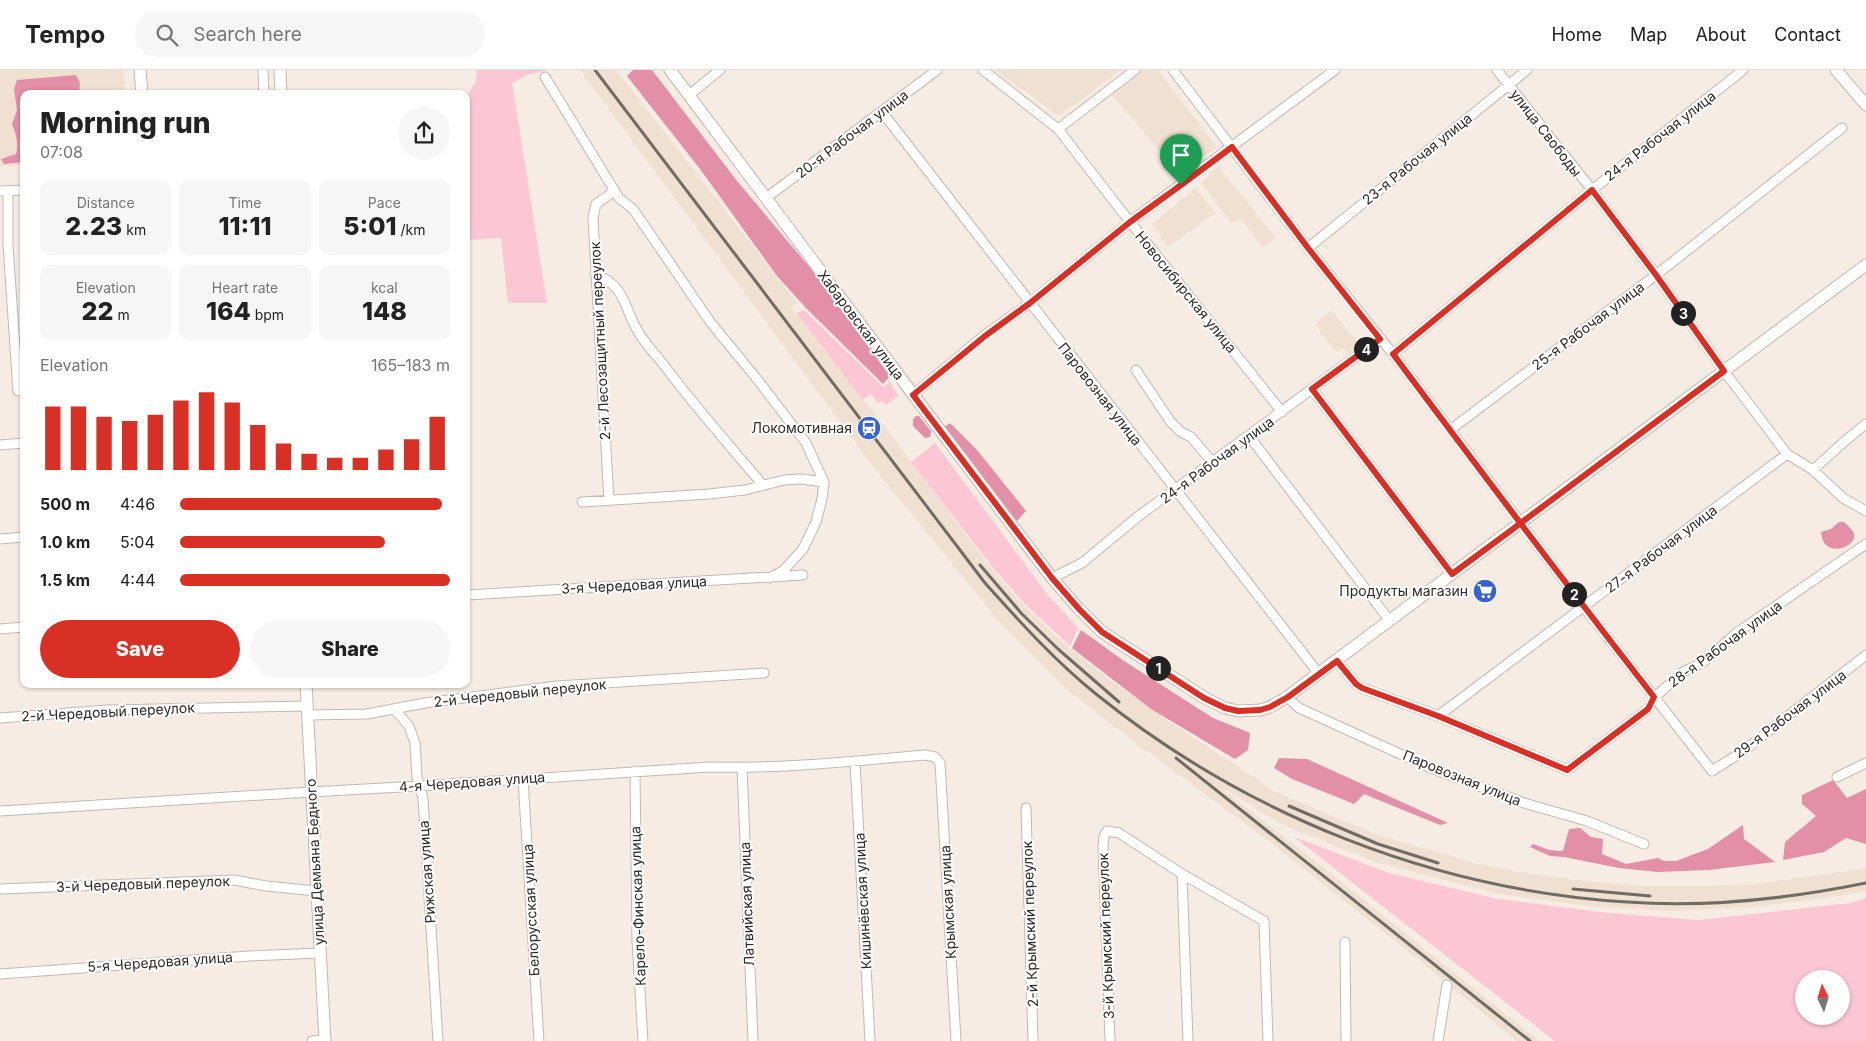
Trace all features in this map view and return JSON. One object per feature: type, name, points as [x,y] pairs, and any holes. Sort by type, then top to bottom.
[{"type":"main road","points":[[140,70],[142,90]]},
{"type":"main road","points":[[280,70],[281,90]]},
{"type":"main road","name":"Хабаровская улица","points":[[670,70],[913,395],[1052,578],[1079,609],[1102,632],[1204,698],[1225,708],[1248,712],[1270,707],[1288,697]]},
{"type":"main road","points":[[1836,70],[1866,105]]},
{"type":"main road","points":[[1288,697],[1866,265]]},
{"type":"main road","name":"улица Демьяна Бедного","points":[[306,688],[325,1041]]},
{"type":"street","points":[[264,70],[264,90]]},
{"type":"street","points":[[689,95],[720,70]]},
{"type":"street","name":"20-я Рабочая улица","points":[[766,198],[937,70]]},
{"type":"street","name":"Новосибирская улица","points":[[983,70],[1058,129],[1282,412]]},
{"type":"street","points":[[1058,129],[1135,70]]},
{"type":"street","points":[[1173,70],[1308,248],[1393,354],[1654,697]]},
{"type":"street","points":[[913,395],[1130,222],[1335,70]]},
{"type":"street","name":"улица Свободы","points":[[1497,70],[1592,190],[1787,454],[1813,470],[1843,498],[1866,511]]},
{"type":"street","name":"23-я Рабочая улица","points":[[1308,248],[1527,70]]},
{"type":"street","name":"24-я Рабочая улица","points":[[1393,354],[1592,190],[1743,70]]},
{"type":"street","points":[[545,77],[619,198],[633,209],[711,323],[806,443],[824,482],[816,522],[803,549],[783,571],[769,578]]},
{"type":"street","name":"Паровозная улица","points":[[882,112],[1319,674]]},
{"type":"street","name":"25-я Рабочая улица","points":[[1450,430],[1656,275],[1842,128]]},
{"type":"street","points":[[18,392],[4,191],[20,190]]},
{"type":"street","name":"2-й Лесозащитный переулок","points":[[609,501],[593,218],[596,204],[615,191]]},
{"type":"street","points":[[595,274],[615,285],[638,331],[694,404],[762,484]]},
{"type":"street","name":"24-я Рабочая улица","points":[[1052,578],[1082,563],[1140,515],[1380,339]]},
{"type":"street","points":[[1136,370],[1170,421],[1181,432],[1191,437],[1213,463]]},
{"type":"street","points":[[1312,389],[1452,574]]},
{"type":"street","points":[[1813,470],[1866,424]]},
{"type":"street","points":[[1249,436],[1390,621]]},
{"type":"street","points":[[0,445],[20,443]]},
{"type":"street","name":"27-я Рабочая улица","points":[[1438,716],[1787,454]]},
{"type":"street","points":[[582,502],[709,494],[744,490],[784,480],[801,479],[824,482]]},
{"type":"street","points":[[0,539],[20,537]]},
{"type":"street","name":"28-я Рабочая улица","points":[[1438,716],[1567,770],[1648,709],[1654,697],[1684,672],[1702,663],[1738,632],[1866,544]]},
{"type":"street","name":"3-я Чередовая улица","points":[[470,595],[803,575]]},
{"type":"street","points":[[0,629],[20,627]]},
{"type":"street","name":"29-я Рабочая улица","points":[[1654,697],[1712,771],[1742,752],[1866,655]]},
{"type":"street","points":[[1337,661],[1356,684],[1362,688],[1438,716]]},
{"type":"street","name":"2-й Чередовый переулок","points":[[0,718],[107,710],[307,711],[367,714],[425,703],[557,686],[764,673]]},
{"type":"street","name":"Паровозная улица","points":[[1288,697],[1299,708],[1431,768],[1524,803],[1587,821],[1644,844]]},
{"type":"street","name":"Рижская улица","points":[[395,710],[409,726],[415,743],[422,798],[438,1041]]},
{"type":"street","name":"4-я Чередовая улица","points":[[0,811],[635,771],[709,767],[742,768],[925,755],[935,757],[940,763]]},
{"type":"street","name":"Кишинёвская улица","points":[[855,761],[870,1041]]},
{"type":"street","name":"Крымская улица","points":[[940,763],[956,1041]]},
{"type":"street","points":[[1837,777],[1866,763]]},
{"type":"street","name":"Латвийская улица","points":[[742,768],[753,1041]]},
{"type":"street","name":"Карело-Финская улица","points":[[635,771],[637,941],[643,1041]]},
{"type":"street","name":"Белорусская улица","points":[[523,779],[539,1041]]},
{"type":"street","name":"2-й Крымский переулок","points":[[1026,808],[1033,1041]]},
{"type":"street","name":"3-й Крымский переулок","points":[[1110,1041],[1102,846],[1104,836],[1108,832],[1119,833],[1182,874]]},
{"type":"street","points":[[1182,874],[1264,921],[1268,1041]]},
{"type":"street","points":[[1182,874],[1188,1041]]},
{"type":"street","name":"3-й Чередовый переулок","points":[[0,889],[234,880],[266,886],[316,891]]},
{"type":"street","points":[[1345,942],[1346,1041]]},
{"type":"street","name":"5-я Чередовая улица","points":[[0,974],[249,956],[320,953]]},
{"type":"street","points":[[1438,1041],[1447,985]]},
{"type":"street","points":[[312,1041],[325,1041]]},
{"type":"shaded area","points":[[0,70],[123,70],[125,90],[20,90],[20,165],[0,166]]},
{"type":"shaded area","points":[[477,70],[548,70],[527,75],[512,83],[547,303],[508,303],[501,238],[470,240],[470,91],[476,81]]},
{"type":"shaded area","points":[[580,70],[616,70],[797,303],[791,308],[887,429],[987,563],[1026,608],[1068,647],[1106,677],[1174,725],[1278,793],[1375,834],[1479,864],[1526,873],[1641,886],[1711,886],[1755,884],[1866,868],[1866,891],[1753,907],[1671,911],[1598,907],[1498,894],[1376,862],[1281,824],[1216,784],[1324,868],[1539,1041],[1517,1041],[1270,842],[1137,744],[1069,691],[997,619],[874,468]]},
{"type":"shaded area","points":[[633,70],[652,70],[737,181],[811,269],[890,376],[883,384],[806,308],[777,276],[700,169],[627,76]]},
{"type":"shaded area","points":[[995,70],[1121,70],[1059,116]]},
{"type":"shaded area","points":[[1142,70],[1158,70],[1217,147],[1180,174],[1112,95]]},
{"type":"shaded area","points":[[76,75],[80,83],[79,90],[20,90],[20,162],[4,164],[1,159],[16,154],[17,150],[17,139],[12,124],[17,110],[14,89],[17,80]]},
{"type":"shaded area","points":[[1218,166],[1276,238],[1263,248],[1241,219],[1232,224],[1201,183]]},
{"type":"shaded area","points":[[1195,188],[1216,213],[1168,247],[1152,225]]},
{"type":"shaded area","points":[[804,310],[883,387],[890,382],[898,396],[886,405],[882,401],[878,403],[871,394],[863,400],[796,313]]},
{"type":"shaded area","points":[[1331,310],[1360,345],[1349,353],[1345,348],[1336,352],[1315,325]]},
{"type":"shaded area","points":[[919,416],[931,431],[930,437],[925,438],[913,426],[913,419]]},
{"type":"shaded area","points":[[950,423],[977,450],[1026,511],[1015,523],[943,428]]},
{"type":"shaded area","points":[[935,443],[1047,594],[1078,628],[1070,646],[1025,604],[994,569],[911,462]]},
{"type":"shaded area","points":[[1839,522],[1844,522],[1850,528],[1854,534],[1854,539],[1846,546],[1833,549],[1823,541],[1821,532],[1831,529]]},
{"type":"shaded area","points":[[1081,630],[1124,661],[1213,718],[1250,733],[1248,750],[1235,759],[1151,709],[1072,648]]},
{"type":"shaded area","points":[[1279,758],[1307,759],[1448,823],[1440,825],[1364,794],[1354,804],[1292,779],[1274,768]]},
{"type":"shaded area","points":[[1833,780],[1847,798],[1866,789],[1866,844],[1846,838],[1824,852],[1783,860],[1785,842],[1816,816],[1802,804],[1802,795]]},
{"type":"shaded area","points":[[1743,825],[1744,839],[1775,862],[1709,870],[1657,872],[1619,868],[1550,856],[1530,847],[1533,844],[1549,850],[1563,851],[1569,829],[1580,828],[1591,837],[1603,839],[1602,854],[1626,864],[1658,858],[1664,861],[1676,861],[1708,849]]},
{"type":"shaded area","points":[[1294,837],[1389,873],[1498,899],[1600,912],[1699,920],[1850,903],[1866,898],[1866,1041],[1555,1041]]},
{"type":"railway","points":[[595,70],[985,583],[1066,668],[1096,694],[1154,737],[1215,776],[1279,810],[1345,839],[1414,863],[1484,881],[1555,895],[1657,904],[1717,903],[1777,898],[1866,883]]},
{"type":"railway","points":[[980,565],[1022,614],[1058,649],[1119,702]]},
{"type":"railway","points":[[1176,758],[1530,1041]]},
{"type":"railway","points":[[1289,806],[1378,844],[1438,863]]},
{"type":"railway","points":[[1573,889],[1650,896]]},
{"type":"place","name":"Локомотивная","points":[[869,428]]},
{"type":"place","name":"Продукты магазин","points":[[1485,591]]},
{"type":"route","points":[[1181,185],[1130,222],[913,395],[1052,578],[1079,609],[1102,632],[1204,698],[1225,708],[1248,712],[1270,707],[1288,697],[1337,661],[1356,684],[1362,688],[1438,716],[1567,770],[1648,709],[1654,697],[1520,523],[1393,354],[1592,190],[1656,275],[1724,371],[1520,523],[1452,574],[1312,389],[1380,339],[1232,147],[1181,185]]}]
